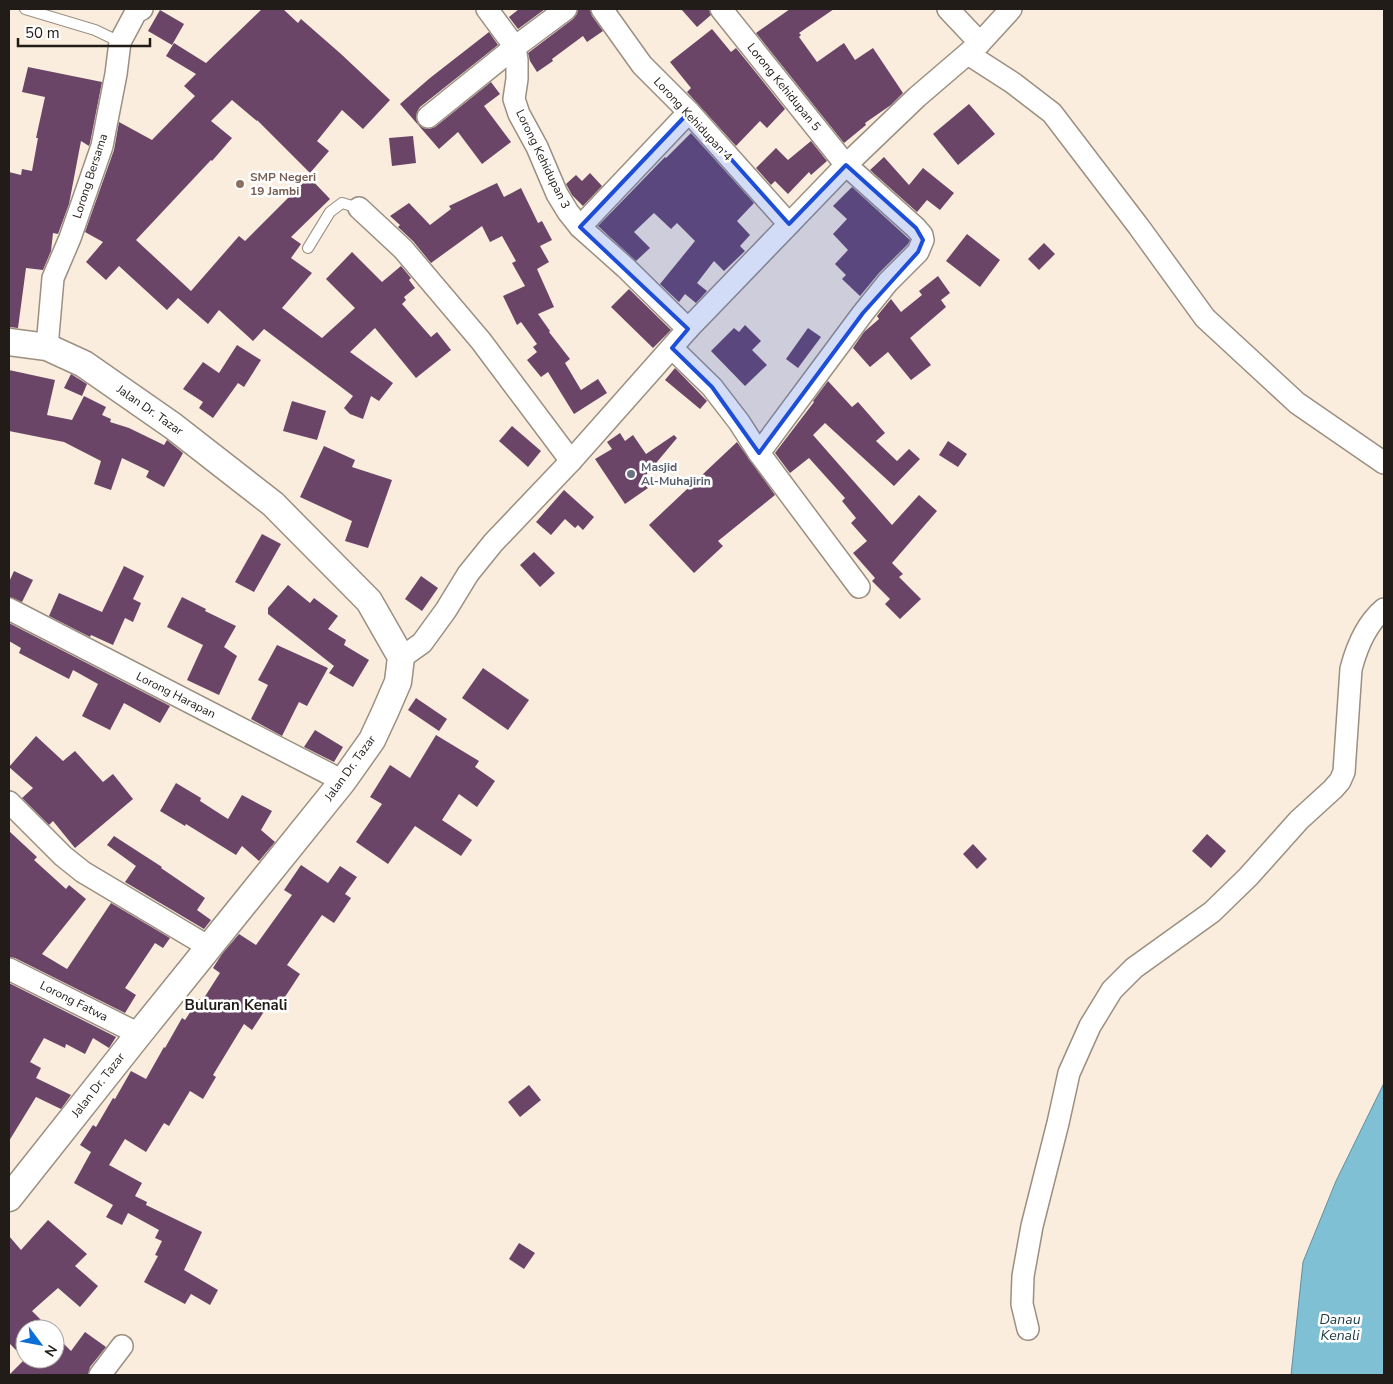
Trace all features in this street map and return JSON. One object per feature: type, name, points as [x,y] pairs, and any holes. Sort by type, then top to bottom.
[{"type":"street","name":"Lorong Bersama","points":[[47,347],[53,278],[70,238],[102,146],[116,74],[120,42],[136,12],[142,9]]},
{"type":"street","points":[[487,9],[515,47]]},
{"type":"street","points":[[428,117],[515,47],[566,9]]},
{"type":"street","name":"Lorong Kehidupan 4","points":[[602,9],[642,65],[689,112],[789,224]]},
{"type":"street","name":"Lorong Kehidupan 5","points":[[721,9],[846,165],[916,228],[923,240],[918,252],[888,282],[863,313],[760,453]]},
{"type":"street","points":[[948,9],[974,49],[1013,83],[1052,113],[1139,227],[1205,318],[1297,403],[1384,463]]},
{"type":"street","points":[[400,657],[422,643],[446,610],[468,574],[493,543],[571,461],[688,329],[846,165],[917,96],[974,49],[1011,9]]},
{"type":"street","name":"Lorong Kehidupan 3","points":[[515,47],[517,78],[514,99],[519,114],[557,194],[568,212],[580,227],[626,268],[688,329]]},
{"type":"street","points":[[580,227],[689,112]]},
{"type":"street","points":[[359,208],[404,249],[481,341],[571,461]]},
{"type":"street","name":"Jalan Dr. Tazar","points":[[9,342],[47,347],[84,364],[173,426],[273,504],[369,601],[400,657],[398,682],[385,712],[372,740],[343,781],[9,1198]]},
{"type":"street","points":[[672,348],[712,387],[858,587]]},
{"type":"street","name":"Lorong Harapan","points":[[9,609],[343,781]]},
{"type":"street","points":[[1028,1329],[1022,1304],[1023,1276],[1032,1226],[1069,1073],[1090,1026],[1112,990],[1134,968],[1212,912],[1248,877],[1299,820],[1340,781],[1344,772],[1351,668],[1361,639],[1384,609]]},
{"type":"street","points":[[9,802],[63,856],[83,872],[209,947]]},
{"type":"street","name":"Lorong Fatwa","points":[[9,969],[139,1034]]},
{"type":"street","points":[[100,1375],[122,1346]]},
{"type":"lane","points":[[25,9],[95,30],[120,42]]},
{"type":"lane","points":[[308,248],[330,212],[342,203],[359,208]]},
{"type":"highlighted area","points":[[689,112],[789,224],[846,165],[916,228],[923,240],[918,252],[863,313],[759,453],[712,387],[672,348],[688,329],[580,227]]},
{"type":"water","name":"Danau Kenali","points":[[1384,1083],[1384,1375],[1291,1375],[1303,1262],[1336,1181]]},
{"type":"building","name":"SMP Negeri 19 Jambi","points":[[262,9],[283,9],[298,23],[301,19],[390,100],[363,129],[342,110],[317,141],[329,151],[310,173],[257,120],[232,100],[211,121],[232,138],[136,240],[191,291],[239,236],[245,241],[309,177],[330,199],[291,237],[301,244],[291,258],[312,273],[282,308],[322,338],[355,308],[326,279],[352,252],[382,282],[401,266],[411,278],[409,280],[415,288],[404,297],[406,300],[402,304],[431,337],[437,332],[451,350],[416,378],[375,328],[350,352],[393,383],[379,401],[371,396],[363,419],[350,414],[344,408],[353,396],[264,329],[253,341],[219,310],[208,324],[178,298],[167,310],[119,266],[106,280],[86,262],[103,242],[85,232],[114,150],[119,122],[152,140],[195,96],[184,86],[196,74],[166,56],[174,43],[206,63]]},
{"type":"building","points":[[519,9],[545,9],[518,29],[509,17]]},
{"type":"building","points":[[578,9],[590,9],[592,16],[603,31],[587,42],[583,36],[537,72],[530,61],[528,53],[573,19]]},
{"type":"building","points":[[681,9],[709,9],[711,15],[697,27]]},
{"type":"building","points":[[790,9],[834,9],[799,33],[801,35],[799,37],[817,62],[844,43],[855,60],[873,48],[903,93],[891,105],[865,123],[866,125],[844,143],[756,33]]},
{"type":"building","points":[[160,10],[184,24],[172,45],[148,31]]},
{"type":"building","points":[[712,29],[731,52],[736,48],[785,109],[767,128],[760,121],[736,146],[687,92],[691,88],[670,62]]},
{"type":"building","points":[[489,32],[498,45],[420,107],[416,118],[418,124],[423,128],[435,127],[491,82],[500,94],[484,106],[511,142],[482,164],[458,132],[439,149],[400,104]]},
{"type":"building","points":[[28,67],[102,82],[90,143],[89,146],[81,141],[69,204],[58,234],[53,233],[51,251],[43,270],[26,268],[18,328],[9,327],[9,172],[21,175],[22,169],[32,171],[38,138],[36,138],[45,97],[22,92]]},
{"type":"building","points":[[969,104],[995,134],[958,165],[933,134]]},
{"type":"building","points":[[691,133],[754,203],[737,221],[750,235],[740,246],[745,251],[724,271],[714,261],[697,283],[707,291],[696,303],[685,294],[679,302],[660,284],[695,241],[677,223],[671,229],[654,213],[634,232],[650,248],[636,261],[598,226]]},
{"type":"building","points":[[413,136],[416,163],[392,166],[389,138]]},
{"type":"building","points":[[811,141],[827,161],[811,175],[809,172],[788,194],[775,181],[771,185],[756,168],[776,148],[788,160]]},
{"type":"building","points":[[884,157],[909,185],[923,168],[954,193],[940,210],[927,200],[917,212],[870,170]]},
{"type":"building","points":[[590,173],[602,186],[583,206],[572,195],[566,184],[576,175],[582,181]]},
{"type":"building","points":[[497,183],[504,197],[521,188],[538,223],[542,221],[552,240],[540,246],[549,262],[537,269],[554,307],[538,314],[570,359],[565,363],[581,390],[598,379],[607,393],[574,414],[548,372],[541,377],[527,360],[537,352],[533,347],[537,344],[521,322],[517,325],[503,296],[525,286],[512,263],[516,261],[502,236],[490,242],[482,226],[431,263],[413,241],[398,227],[400,225],[390,216],[409,203],[430,225],[451,209],[449,206]]},
{"type":"building","points":[[852,187],[910,240],[860,296],[842,279],[846,275],[835,264],[848,250],[833,234],[847,219],[833,206]]},
{"type":"building","points":[[967,234],[1000,260],[980,287],[946,261]]},
{"type":"building","points":[[1044,243],[1055,254],[1039,270],[1028,259]]},
{"type":"building","points":[[938,276],[950,293],[941,300],[946,307],[910,338],[931,365],[911,380],[888,352],[870,367],[853,348],[864,332],[879,319],[877,316],[891,299],[901,312],[922,295],[919,291]]},
{"type":"building","points":[[629,289],[671,330],[653,348],[611,307]]},
{"type":"building","points":[[745,325],[761,341],[752,350],[767,365],[745,386],[711,351],[734,328],[739,332]]},
{"type":"building","points":[[808,328],[821,337],[798,368],[786,359]]},
{"type":"building","points":[[237,345],[261,360],[244,387],[238,383],[213,418],[199,408],[203,402],[183,389],[203,362],[219,373]]},
{"type":"building","points":[[675,368],[707,401],[700,409],[665,380]]},
{"type":"building","points":[[9,370],[55,380],[47,415],[72,420],[84,396],[106,407],[102,415],[111,419],[110,422],[129,428],[164,445],[167,440],[183,453],[164,487],[146,477],[149,471],[122,458],[111,490],[94,484],[101,461],[64,442],[9,431]]},
{"type":"building","points":[[71,374],[87,384],[82,396],[64,388]]},
{"type":"building","points":[[828,381],[852,407],[858,402],[885,433],[876,441],[897,461],[909,449],[920,459],[894,486],[825,423],[813,435],[892,525],[919,495],[937,511],[892,563],[903,574],[899,577],[921,599],[900,619],[885,604],[890,599],[872,581],[875,578],[853,553],[867,541],[851,523],[856,518],[842,501],[845,498],[809,458],[790,473],[775,453]]},
{"type":"building","points":[[292,401],[326,411],[317,440],[283,431]]},
{"type":"building","points":[[512,426],[541,451],[528,467],[499,441]]},
{"type":"building","name":"Masjid Al-Muhajirin","points":[[620,433],[625,441],[633,435],[646,454],[674,435],[677,438],[641,481],[648,488],[625,504],[595,459],[612,449],[607,442]]},
{"type":"building","points":[[948,441],[967,454],[958,467],[939,455]]},
{"type":"building","points":[[737,442],[775,495],[718,541],[723,546],[694,573],[649,525]]},
{"type":"building","points":[[324,446],[355,460],[352,467],[392,480],[368,548],[345,541],[352,521],[300,497]]},
{"type":"building","points":[[564,490],[594,517],[583,530],[578,525],[575,528],[565,519],[551,535],[536,522]]},
{"type":"building","points":[[262,534],[281,544],[254,592],[235,582]]},
{"type":"building","points":[[534,552],[555,573],[540,587],[520,565]]},
{"type":"building","points":[[124,566],[144,576],[133,599],[141,603],[133,622],[125,618],[113,645],[91,635],[90,637],[49,616],[59,593],[102,612]]},
{"type":"building","points":[[14,571],[33,580],[22,602],[9,597],[9,582]]},
{"type":"building","points":[[421,576],[438,588],[422,611],[405,599]]},
{"type":"building","points":[[288,585],[310,603],[314,598],[338,616],[328,629],[346,640],[344,645],[369,660],[353,687],[329,673],[334,666],[268,614],[268,608]]},
{"type":"building","points":[[182,597],[236,626],[224,647],[237,656],[219,695],[187,680],[203,645],[167,627]]},
{"type":"building","points":[[9,623],[170,706],[160,723],[124,703],[110,730],[82,716],[98,684],[73,670],[69,679],[19,653],[21,648],[9,641]]},
{"type":"building","points":[[277,645],[328,668],[307,706],[299,702],[282,736],[251,719],[268,685],[258,680]]},
{"type":"building","points":[[483,668],[529,700],[508,730],[462,698]]},
{"type":"building","points":[[416,698],[447,719],[439,731],[408,710]]},
{"type":"building","points":[[315,730],[343,747],[334,762],[304,747]]},
{"type":"building","points":[[436,735],[479,761],[475,767],[495,781],[477,807],[459,794],[442,820],[472,840],[461,856],[415,826],[388,864],[356,842],[382,804],[370,797],[390,765],[410,778]]},
{"type":"building","points":[[36,736],[63,761],[75,751],[103,782],[113,774],[133,799],[75,848],[53,821],[49,825],[22,798],[33,788],[9,767]]},
{"type":"building","points":[[176,783],[201,798],[200,801],[228,819],[242,795],[272,811],[261,830],[275,842],[259,861],[242,846],[236,855],[186,824],[185,826],[160,811]]},
{"type":"building","points":[[9,831],[37,857],[34,860],[66,889],[69,885],[86,899],[42,954],[67,969],[111,903],[170,938],[163,948],[155,943],[125,988],[136,995],[125,1013],[15,958],[9,957]]},
{"type":"building","points":[[1207,834],[1226,851],[1211,868],[1192,851]]},
{"type":"building","points":[[114,836],[205,898],[197,910],[211,920],[204,929],[125,882],[136,866],[107,845]]},
{"type":"building","points":[[973,844],[987,859],[977,869],[963,854]]},
{"type":"building","points":[[301,865],[328,883],[340,866],[357,877],[345,894],[351,898],[334,923],[322,915],[287,965],[300,974],[277,1009],[269,1004],[252,1030],[244,1024],[213,1075],[216,1077],[203,1099],[190,1091],[169,1126],[164,1123],[146,1152],[125,1139],[109,1165],[142,1183],[135,1196],[147,1202],[146,1205],[202,1232],[184,1270],[218,1290],[210,1305],[191,1294],[185,1304],[144,1282],[158,1256],[155,1255],[162,1241],[155,1238],[159,1230],[128,1213],[122,1225],[106,1217],[113,1205],[74,1183],[91,1152],[80,1145],[93,1125],[96,1127],[131,1071],[146,1079],[182,1018],[185,1020],[199,999],[202,1001],[220,973],[213,968],[239,934],[256,945],[292,895],[284,890]]},
{"type":"building","points":[[9,983],[116,1037],[109,1048],[93,1038],[85,1054],[66,1044],[65,1048],[44,1038],[30,1062],[41,1068],[36,1078],[71,1095],[61,1109],[36,1097],[9,1141]]},
{"type":"building","points":[[529,1085],[541,1100],[520,1117],[508,1102]]},
{"type":"building","points":[[48,1220],[87,1254],[75,1266],[98,1286],[80,1307],[58,1288],[32,1311],[40,1319],[15,1319],[15,1349],[9,1343],[9,1236],[21,1250]]},
{"type":"building","points":[[519,1243],[535,1253],[524,1269],[509,1259]]},
{"type":"building","points":[[85,1332],[106,1347],[90,1367],[88,1375],[9,1375],[15,1369],[65,1369],[65,1345],[71,1351]]},
{"type":"place","name":"SMP Negeri 19 Jambi","points":[[240,184]]},
{"type":"place","name":"Masjid Al-Muhajirin","points":[[631,474]]},
{"type":"district","name":"Buluran Kenali","points":[[236,1005]]}]
